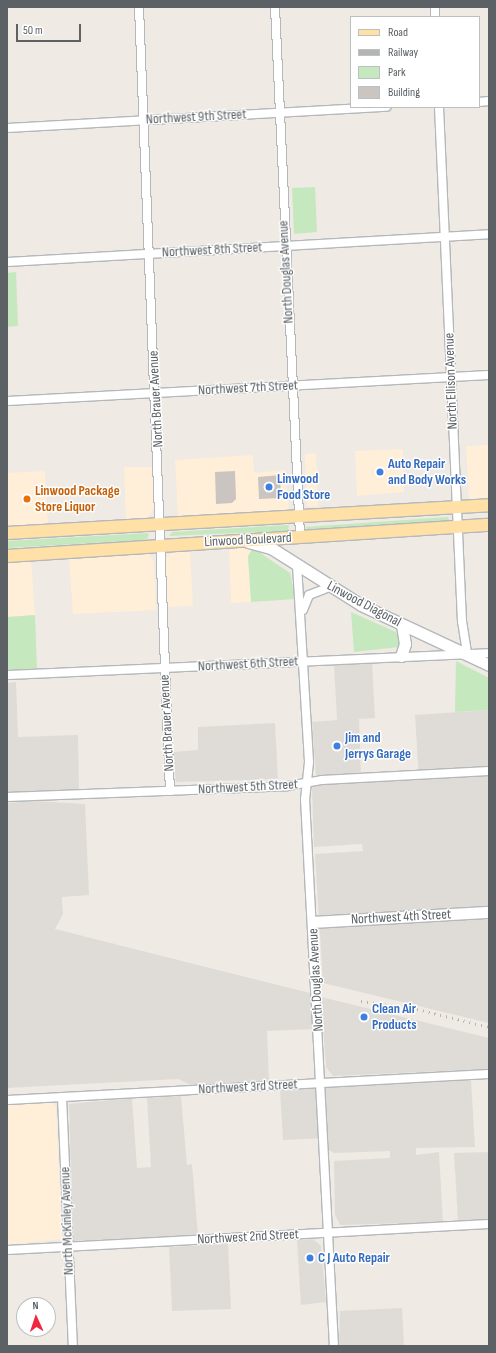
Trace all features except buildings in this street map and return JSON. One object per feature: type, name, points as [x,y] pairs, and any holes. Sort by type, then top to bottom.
[{"type":"main road","name":"Linwood Boulevard","points":[[7,533],[489,505]]},
{"type":"main road","name":"Linwood Boulevard","points":[[7,556],[489,525]]},
{"type":"main road","name":"Linwood Diagonal","points":[[242,540],[271,548],[330,587],[402,625],[489,665]]},
{"type":"main road","points":[[401,656],[405,644],[402,625]]},
{"type":"main road","name":"Northwest 4th Street","points":[[313,922],[489,912]]},
{"type":"street","name":"North Brauer Avenue","points":[[138,7],[148,254],[156,393],[161,524],[160,545],[170,791]]},
{"type":"street","name":"North Douglas Avenue","points":[[275,7],[291,386],[300,536]]},
{"type":"street","name":"Northwest 9th Street","points":[[7,128],[368,108]]},
{"type":"street","name":"North Ellison Avenue","points":[[439,108],[462,621],[467,654]]},
{"type":"street","name":"Northwest 8th Street","points":[[7,262],[489,234]]},
{"type":"street","name":"Northwest 7th Street","points":[[7,401],[489,375]]},
{"type":"street","name":"North Douglas Avenue","points":[[297,566],[303,614],[309,762],[307,783],[334,1346]]},
{"type":"street","name":"North Douglas Avenue","points":[[303,614],[309,594],[330,587]]},
{"type":"street","name":"Northwest 6th Street","points":[[7,675],[165,669],[401,656],[489,653]]},
{"type":"street","name":"Northwest 5th Street","points":[[7,797],[170,791],[489,771]]},
{"type":"street","name":"Northwest 3rd Street","points":[[7,1100],[489,1074]]},
{"type":"street","name":"North McKinley Avenue","points":[[62,1097],[73,1346]]},
{"type":"street","name":"Northwest 2nd Street","points":[[7,1250],[489,1224]]},
{"type":"shaded area","points":[[489,445],[489,498],[469,499],[466,446]]},
{"type":"shaded area","name":"Auto Repair and Body Works","points":[[403,449],[404,492],[357,496],[355,451]]},
{"type":"shaded area","points":[[316,453],[318,506],[307,507],[305,454]]},
{"type":"shaded area","points":[[253,455],[254,473],[285,470],[289,511],[178,516],[175,460]]},
{"type":"shaded area","points":[[124,467],[153,467],[155,507],[148,518],[126,519]]},
{"type":"shaded area","name":"Linwood Package Store Liquor","points":[[45,471],[48,525],[7,528],[7,473]]},
{"type":"shaded area","points":[[229,548],[253,548],[248,556],[251,602],[231,603]]},
{"type":"shaded area","points":[[190,550],[193,606],[166,607],[166,557],[173,551]]},
{"type":"shaded area","points":[[149,554],[154,562],[156,610],[73,614],[69,557]]},
{"type":"shaded area","points":[[31,559],[35,615],[7,617],[7,560]]},
{"type":"shaded area","points":[[372,662],[375,718],[359,719],[361,775],[316,775],[312,722],[337,720],[334,664]]},
{"type":"shaded area","points":[[16,682],[18,737],[78,735],[79,790],[7,794],[7,683]]},
{"type":"shaded area","points":[[489,710],[489,1023],[323,983],[315,854],[363,851],[362,844],[314,847],[312,788],[316,785],[419,780],[415,715]]},
{"type":"shaded area","points":[[275,723],[278,779],[176,782],[173,752],[198,750],[198,727]]},
{"type":"shaded area","points":[[34,801],[85,804],[89,895],[62,897],[63,914],[55,929],[310,993],[312,1029],[267,1031],[269,1081],[191,1085],[178,1079],[7,1088],[7,803]]},
{"type":"shaded area","name":"Clean Air Products","points":[[321,997],[489,1038],[489,1069],[333,1076],[326,1067]]},
{"type":"shaded area","points":[[471,1080],[475,1147],[416,1148],[416,1155],[439,1152],[443,1222],[340,1225],[335,1215],[334,1161],[390,1158],[390,1151],[334,1153],[329,1150],[328,1138],[283,1140],[280,1090]]},
{"type":"shaded area","points":[[181,1096],[187,1165],[192,1164],[198,1235],[73,1241],[69,1104],[132,1098],[137,1168],[151,1167],[147,1098]]},
{"type":"shaded area","points":[[53,1103],[56,1107],[62,1239],[7,1245],[7,1105]]},
{"type":"shaded area","points":[[489,1152],[489,1219],[458,1221],[454,1153]]},
{"type":"shaded area","points":[[313,1239],[321,1246],[326,1302],[301,1305],[297,1240]]},
{"type":"shaded area","points":[[228,1244],[231,1309],[172,1311],[169,1247]]},
{"type":"shaded area","points":[[402,1308],[404,1346],[339,1346],[340,1311]]},
{"type":"green space","points":[[315,187],[317,232],[294,234],[292,188]]},
{"type":"green space","points":[[16,272],[18,326],[7,327],[7,273]]},
{"type":"green space","points":[[448,517],[450,522],[308,530],[305,527]]},
{"type":"green space","points":[[289,525],[288,531],[169,536],[172,532]]},
{"type":"green space","points":[[149,533],[147,540],[7,548],[7,541]]},
{"type":"green space","points":[[253,548],[290,573],[296,599],[251,602],[248,556]]},
{"type":"green space","points":[[351,612],[396,632],[401,638],[399,647],[354,652]]},
{"type":"green space","points":[[35,615],[37,671],[7,673],[7,617]]},
{"type":"green space","points":[[456,661],[489,678],[489,710],[455,712]]},
{"type":"railway","points":[[361,1001],[417,1009],[489,1027]]},
{"type":"place","name":"Auto Repair and Body Works","points":[[380,472]]},
{"type":"place","name":"Linwood Food Store","points":[[269,487]]},
{"type":"place","name":"Linwood Package Store Liquor","points":[[27,499]]},
{"type":"place","name":"Jim and Jerrys Garage","points":[[337,746]]},
{"type":"place","name":"Clean Air Products","points":[[364,1017]]},
{"type":"place","name":"C J Auto Repair","points":[[310,1258]]}]
